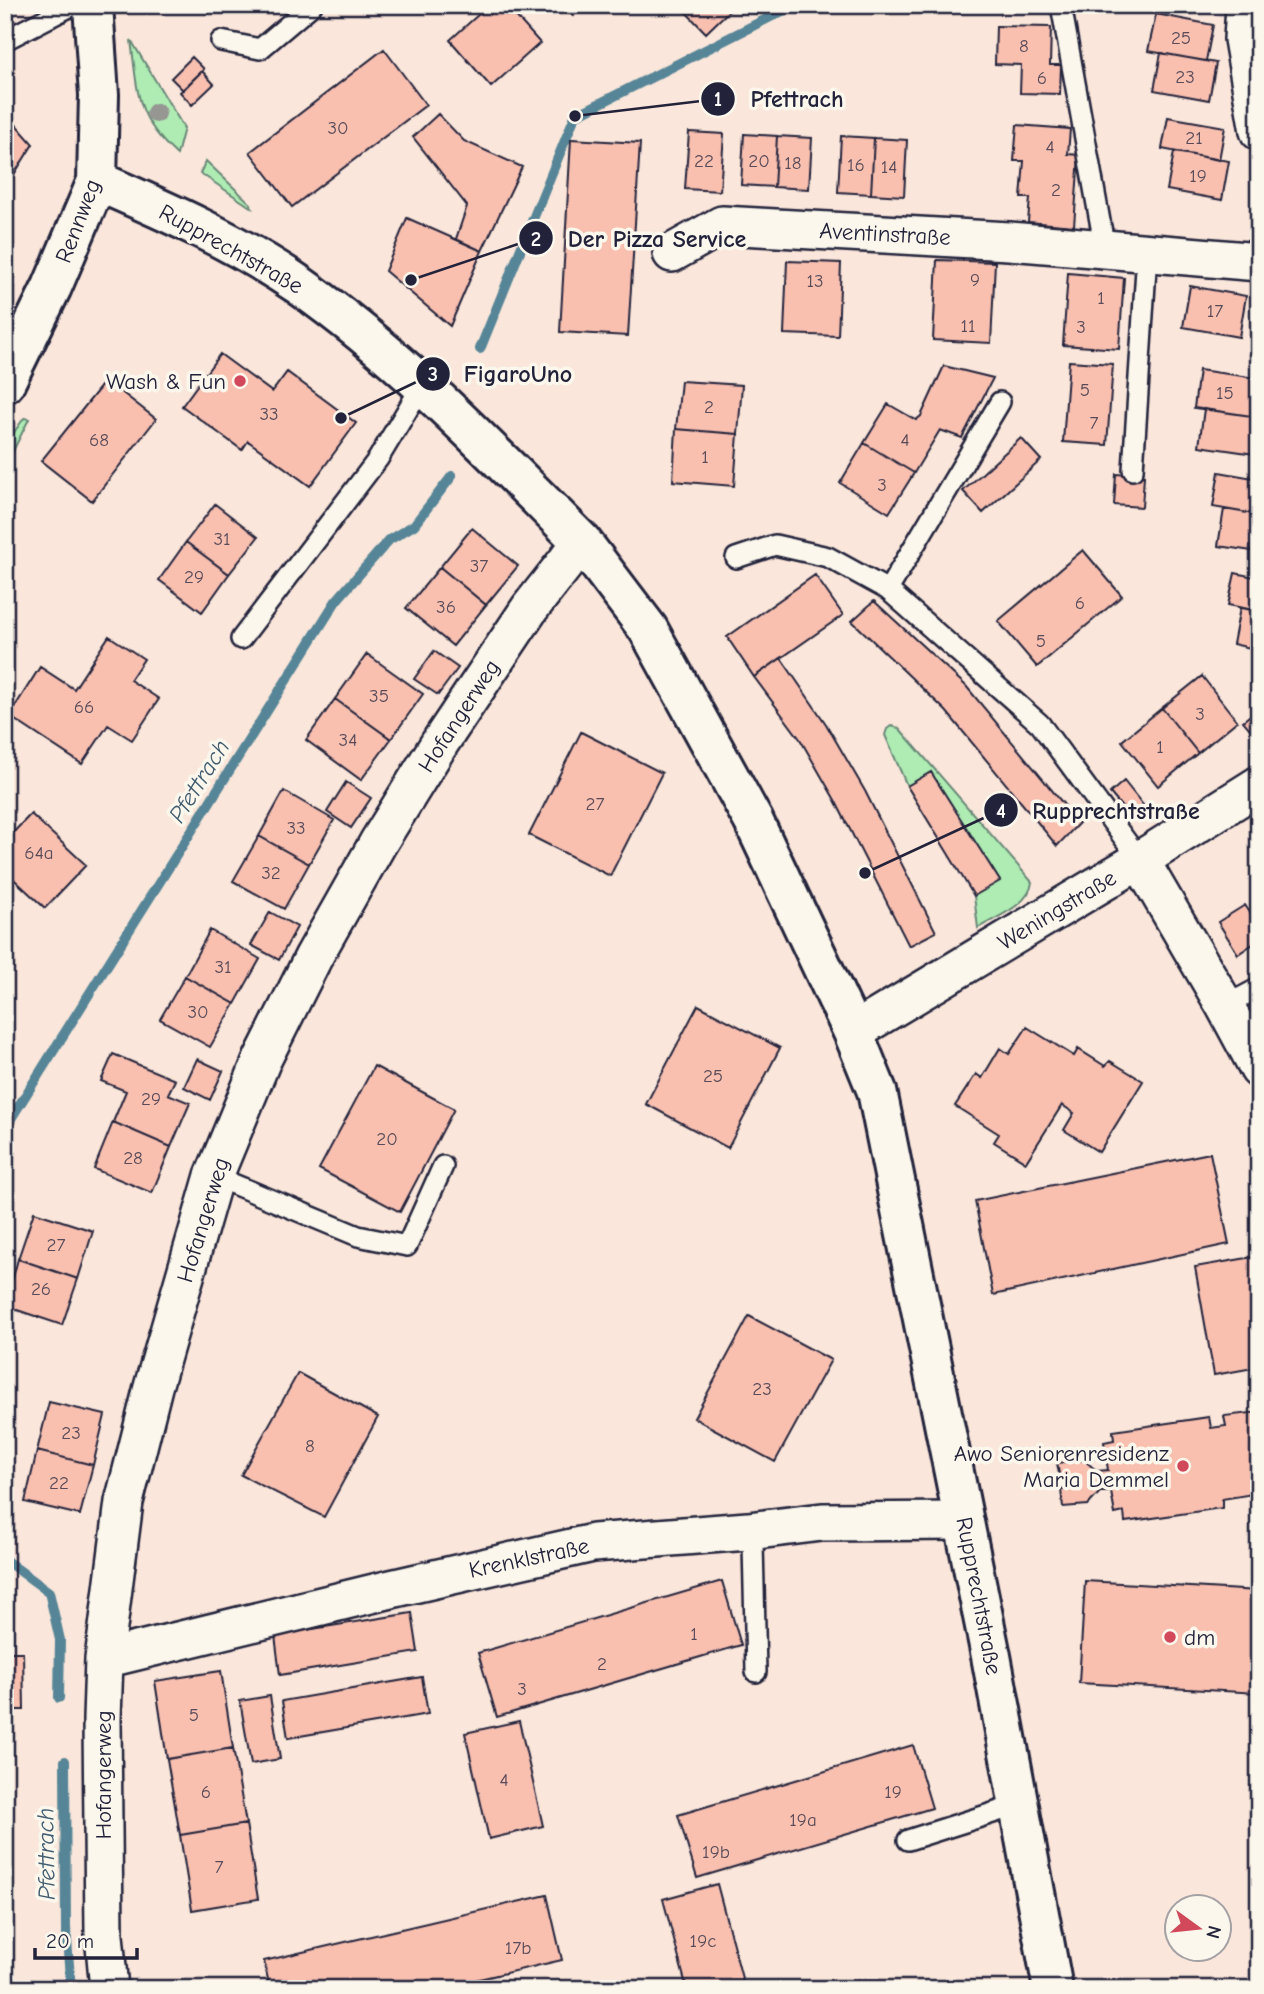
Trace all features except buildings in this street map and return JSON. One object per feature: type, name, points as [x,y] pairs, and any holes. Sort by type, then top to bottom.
[{"type":"main road","name":"Rennweg","points":[[5,383],[52,287],[97,181],[99,95],[93,5]]},
{"type":"main road","name":"Rupprechtstraße","points":[[97,181],[166,211],[299,285],[423,384],[582,542],[648,629],[753,820],[853,1032],[877,1091],[964,1521],[1053,1989]]},
{"type":"street","points":[[1245,5],[1243,39],[1259,131]]},
{"type":"street","name":"Aventinstraße","points":[[673,253],[722,225],[1009,241],[1259,262]]},
{"type":"street","name":"Hofangerweg","points":[[109,1989],[104,1935],[102,1719],[104,1659],[124,1502],[153,1387],[214,1176],[268,1048],[314,956],[379,844],[441,741],[530,608],[582,542]]},
{"type":"street","name":"Weningstraße","points":[[853,1032],[1140,860],[1259,785]]},
{"type":"street","points":[[1140,860],[1259,1069]]},
{"type":"street","name":"Krenklstraße","points":[[104,1659],[391,1588],[593,1543],[748,1531],[822,1522],[964,1521]]},
{"type":"lane","points":[[5,40],[73,5]]},
{"type":"lane","points":[[221,41],[260,49],[312,5]]},
{"type":"lane","points":[[1061,5],[1105,249]]},
{"type":"lane","points":[[1133,470],[1147,253]]},
{"type":"lane","points":[[241,639],[378,459],[423,384]]},
{"type":"lane","points":[[888,590],[1000,402]]},
{"type":"lane","points":[[736,558],[775,545],[828,557],[888,590],[1040,724],[1140,860]]},
{"type":"lane","points":[[1225,1006],[1259,988]]},
{"type":"lane","points":[[214,1176],[358,1236],[407,1246],[443,1166]]},
{"type":"lane","points":[[748,1531],[753,1544],[757,1672]]},
{"type":"lane","points":[[908,1840],[1018,1805]]},
{"type":"green space","points":[[131,40],[184,128],[177,155],[163,141],[146,116],[138,90]]},
{"type":"green space","points":[[206,161],[251,204],[252,208],[200,173]]},
{"type":"green space","points":[[24,418],[29,419],[5,467],[5,445]]},
{"type":"green space","points":[[891,726],[899,728],[1032,882],[1030,890],[1019,904],[978,928],[974,896],[931,772],[907,786],[885,735]]},
{"type":"waterway","name":"Pfettrach","points":[[480,349],[575,116],[794,5]]},
{"type":"waterway","name":"Pfettrach","points":[[5,1128],[336,601],[389,540],[414,525],[452,476]]},
{"type":"waterway","name":"Pfettrach","points":[[5,1560],[49,1592],[60,1640],[59,1698]]},
{"type":"waterway","name":"Pfettrach","points":[[65,1761],[66,1928],[71,1989]]},
{"type":"place","name":"Pfettrach","points":[[575,116]]},
{"type":"place","name":"Der Pizza Service","points":[[411,280]]},
{"type":"place","name":"Wash & Fun","points":[[240,381]]},
{"type":"place","name":"FigaroUno","points":[[341,418]]},
{"type":"place","name":"Rupprechtstraße","points":[[865,873]]},
{"type":"place","name":"Awo Seniorenresidenz Maria Demmel","points":[[1183,1466]]},
{"type":"place","name":"dm","points":[[1170,1637]]}]
